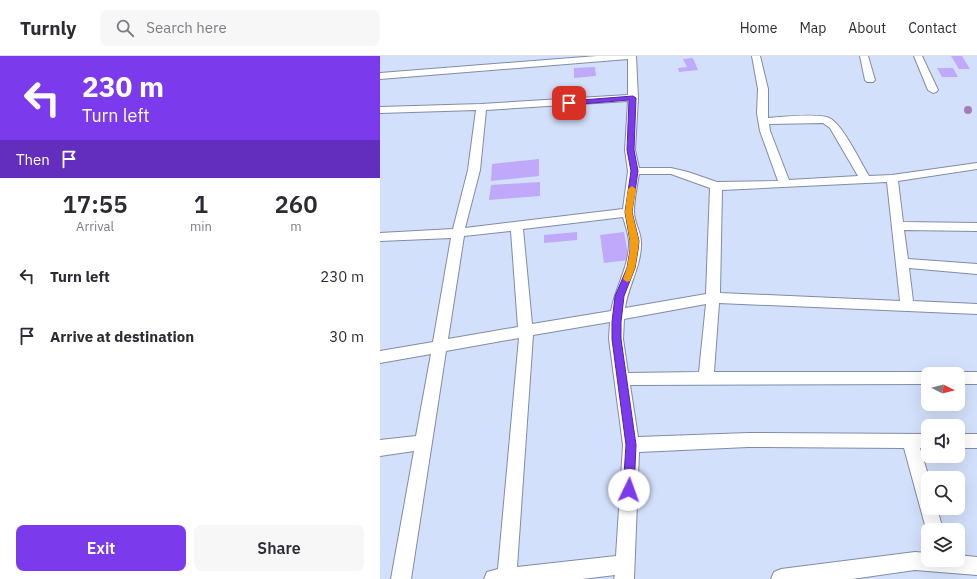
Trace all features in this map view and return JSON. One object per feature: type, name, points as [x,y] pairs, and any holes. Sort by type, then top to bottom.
[{"type":"street","points":[[380,76],[527,60],[632,56],[633,98],[630,150],[634,171],[628,212],[634,241],[633,258],[620,296],[617,315],[616,339],[631,445],[624,572],[503,578],[525,361],[525,331],[518,226]]},
{"type":"street","points":[[756,56],[763,89],[763,121],[785,183]]},
{"type":"street","points":[[864,56],[870,80]]},
{"type":"street","points":[[918,56],[933,90]]},
{"type":"street","points":[[380,110],[481,107],[633,98]]},
{"type":"street","points":[[400,579],[458,233],[474,170],[481,107]]},
{"type":"street","points":[[763,121],[820,119],[830,122],[834,126],[865,179]]},
{"type":"street","points":[[634,171],[671,172],[684,174],[716,186],[744,186],[892,178],[977,166]]},
{"type":"street","points":[[892,178],[907,305]]},
{"type":"street","points":[[706,378],[713,298],[716,186]]},
{"type":"street","points":[[380,237],[458,233],[628,212]]},
{"type":"street","points":[[898,226],[977,227]]},
{"type":"street","points":[[902,263],[977,270]]},
{"type":"street","points":[[380,357],[713,298],[977,309]]},
{"type":"street","points":[[622,379],[921,378]]},
{"type":"street","points":[[965,378],[976,378]]},
{"type":"street","points":[[631,445],[748,440],[921,441]]},
{"type":"street","points":[[910,441],[932,523]]},
{"type":"street","points":[[965,441],[977,441]]},
{"type":"street","points":[[380,448],[422,443]]},
{"type":"street","points":[[781,579],[921,561]]},
{"type":"street","points":[[965,565],[977,566]]},
{"type":"building","points":[[951,56],[962,56],[970,69],[959,69]]},
{"type":"building","points":[[693,58],[698,70],[679,72],[678,68],[687,67],[683,59]]},
{"type":"building","points":[[595,67],[596,76],[574,78],[574,68]]},
{"type":"building","points":[[937,68],[953,68],[958,77],[942,77]]},
{"type":"building","points":[[539,159],[539,176],[491,181],[492,164]]},
{"type":"building","points":[[540,182],[540,196],[489,200],[491,185]]},
{"type":"building","points":[[577,232],[577,240],[544,243],[544,235]]},
{"type":"building","points":[[624,232],[629,260],[604,263],[600,235]]},
{"type":"slow traffic","points":[[627,279],[631,268],[634,250],[634,241],[628,212],[632,189]]},
{"type":"route","points":[[569,103],[633,98],[630,150],[634,171],[628,212],[634,241],[634,250],[631,268],[620,296],[616,322],[616,339],[631,445],[629,490]]}]
